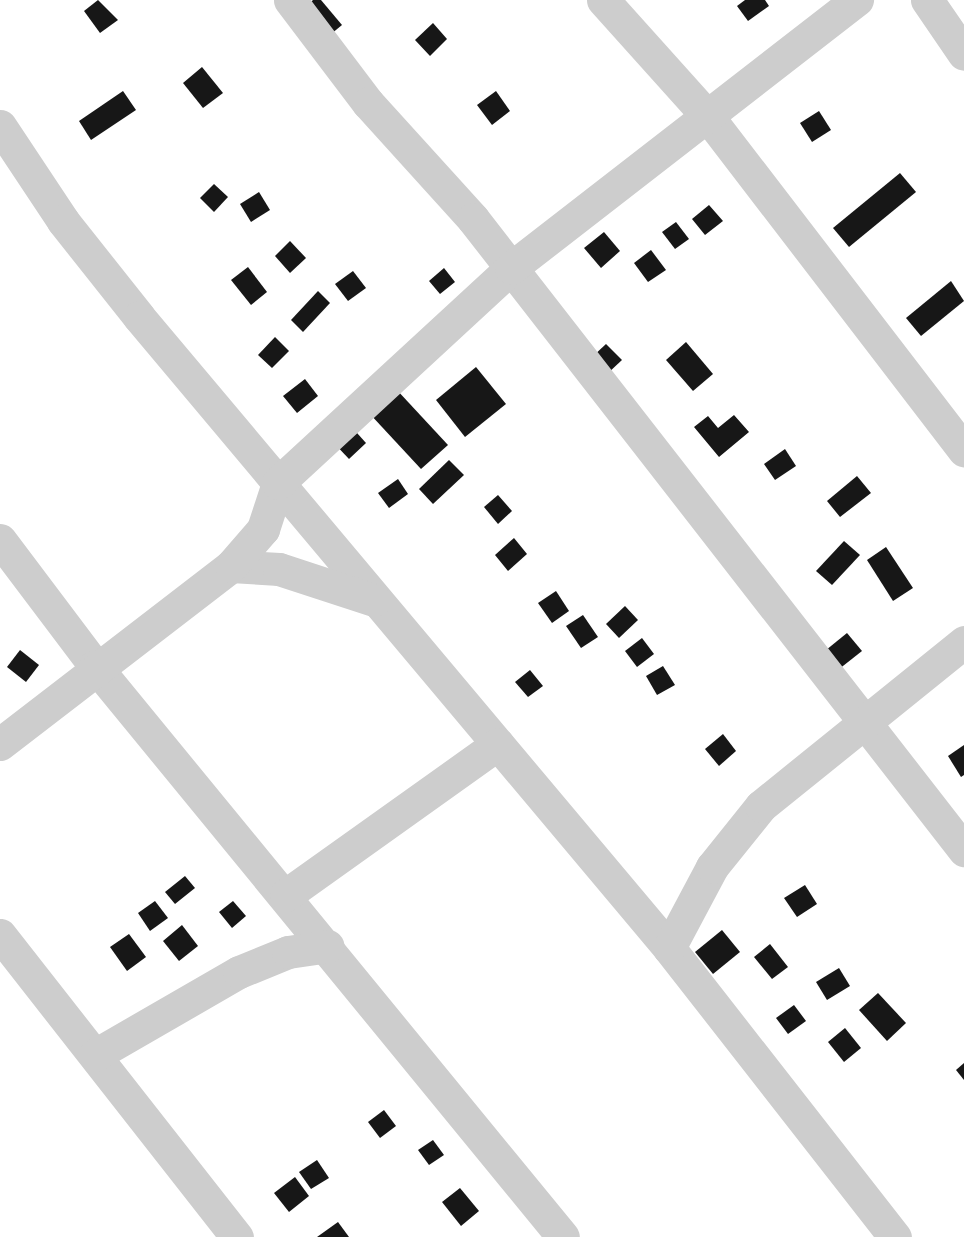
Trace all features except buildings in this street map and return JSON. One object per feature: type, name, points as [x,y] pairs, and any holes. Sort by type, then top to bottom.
[{"type":"street","points":[[603,0],[709,118],[964,450]]},
{"type":"street","points":[[0,744],[95,666],[231,566],[263,529],[278,483],[511,268],[709,118],[857,0]]},
{"type":"street","points":[[927,0],[964,54]]},
{"type":"street","points":[[305,6],[368,103],[423,159],[511,268],[862,722],[964,850]]},
{"type":"street","points":[[0,126],[63,220],[376,601],[669,948],[895,1237]]},
{"type":"street","points":[[0,540],[95,666],[328,946],[563,1237]]},
{"type":"street","points":[[231,566],[299,574],[376,601]]},
{"type":"street","points":[[669,948],[712,867],[761,806],[862,722],[964,642]]},
{"type":"street","points":[[286,896],[498,744]]},
{"type":"street","points":[[0,935],[237,1237]]},
{"type":"street","points":[[95,1055],[239,972],[288,952],[328,946]]}]
